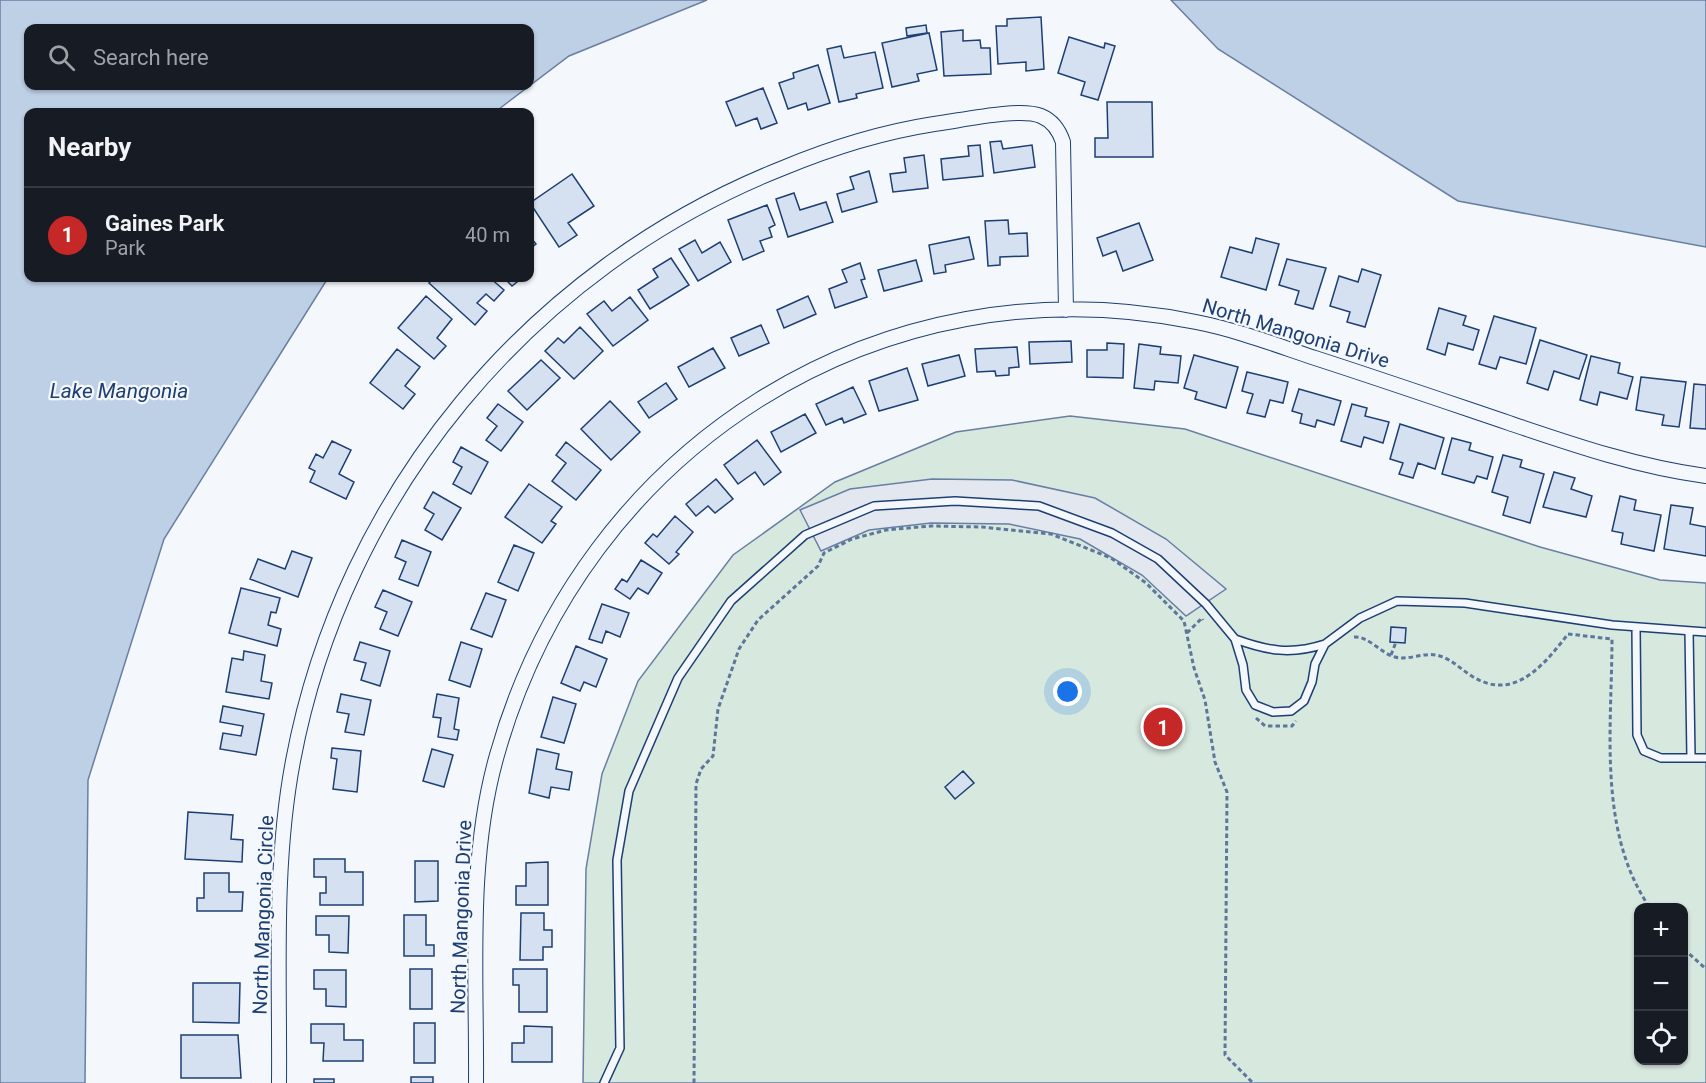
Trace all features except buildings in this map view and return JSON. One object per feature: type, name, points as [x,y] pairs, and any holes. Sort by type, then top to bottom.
[{"type":"street","name":"North Mangonia Circle","points":[[279,1083],[281,869],[285,815],[293,762],[316,670],[349,581],[393,499],[434,436],[504,353],[573,289],[616,257],[709,201],[808,158],[860,141],[925,126],[1031,113],[1042,116],[1059,131],[1063,142],[1066,310]]},
{"type":"street","name":"North Mangonia Drive","points":[[476,1083],[480,852],[496,760],[513,704],[530,660],[575,578],[603,540],[657,479],[729,419],[799,377],[842,357],[930,327],[988,316],[1066,310],[1151,314],[1243,334],[1595,452],[1640,465],[1706,476]]},
{"type":"lane","points":[[604,1083],[620,1048],[616,860],[629,791],[678,678],[731,601],[805,535],[874,506],[955,501],[1039,506],[1112,533],[1158,559],[1206,604],[1234,639],[1243,665],[1246,690],[1255,705],[1273,711],[1291,711],[1304,701],[1315,664],[1325,644]]},
{"type":"lane","points":[[1234,639],[1264,650],[1281,653],[1299,652],[1325,644],[1360,618],[1397,601],[1465,603],[1636,627],[1706,632]]},
{"type":"lane","points":[[1636,627],[1637,735],[1644,751],[1661,758],[1706,758]]},
{"type":"lane","points":[[1689,631],[1691,758]]},
{"type":"path","points":[[694,1083],[698,777],[713,756],[718,709],[739,649],[758,620],[818,566],[824,553],[852,539],[899,528],[982,527],[1051,534],[1111,558],[1133,572],[1184,621],[1205,700],[1215,762],[1227,792],[1225,1056],[1253,1083]]},
{"type":"path","points":[[1186,634],[1202,618],[1209,627]]},
{"type":"path","points":[[1346,640],[1361,636],[1391,655],[1402,657],[1435,654],[1448,658],[1478,680],[1500,685],[1525,678],[1547,663],[1568,634],[1612,639],[1614,814],[1628,864],[1648,903]]},
{"type":"path","points":[[1391,655],[1396,642]]},
{"type":"path","points":[[1251,715],[1265,726],[1292,726],[1300,718]]},
{"type":"path","points":[[1688,953],[1706,969]]},
{"type":"shaded area","points":[[1070,416],[1185,429],[1540,547],[1660,580],[1706,583],[1706,1083],[583,1083],[586,869],[602,774],[638,681],[733,555],[835,482],[956,432]]},
{"type":"shaded area","points":[[932,479],[1012,480],[1095,498],[1166,539],[1226,589],[1186,616],[1142,575],[1080,539],[1009,524],[931,523],[869,530],[821,551],[800,510],[850,489]]},
{"type":"water","name":"Lake Mangonia","points":[[0,0],[707,0],[569,56],[534,83],[534,24],[24,24],[24,90],[524,90],[500,108],[24,108],[24,282],[325,282],[164,539],[88,780],[85,1083],[0,1083]]},
{"type":"water","points":[[1171,0],[1706,0],[1706,247],[1458,201],[1218,49]]},
{"type":"place","name":"Gaines Park","points":[[1163,727]]}]
